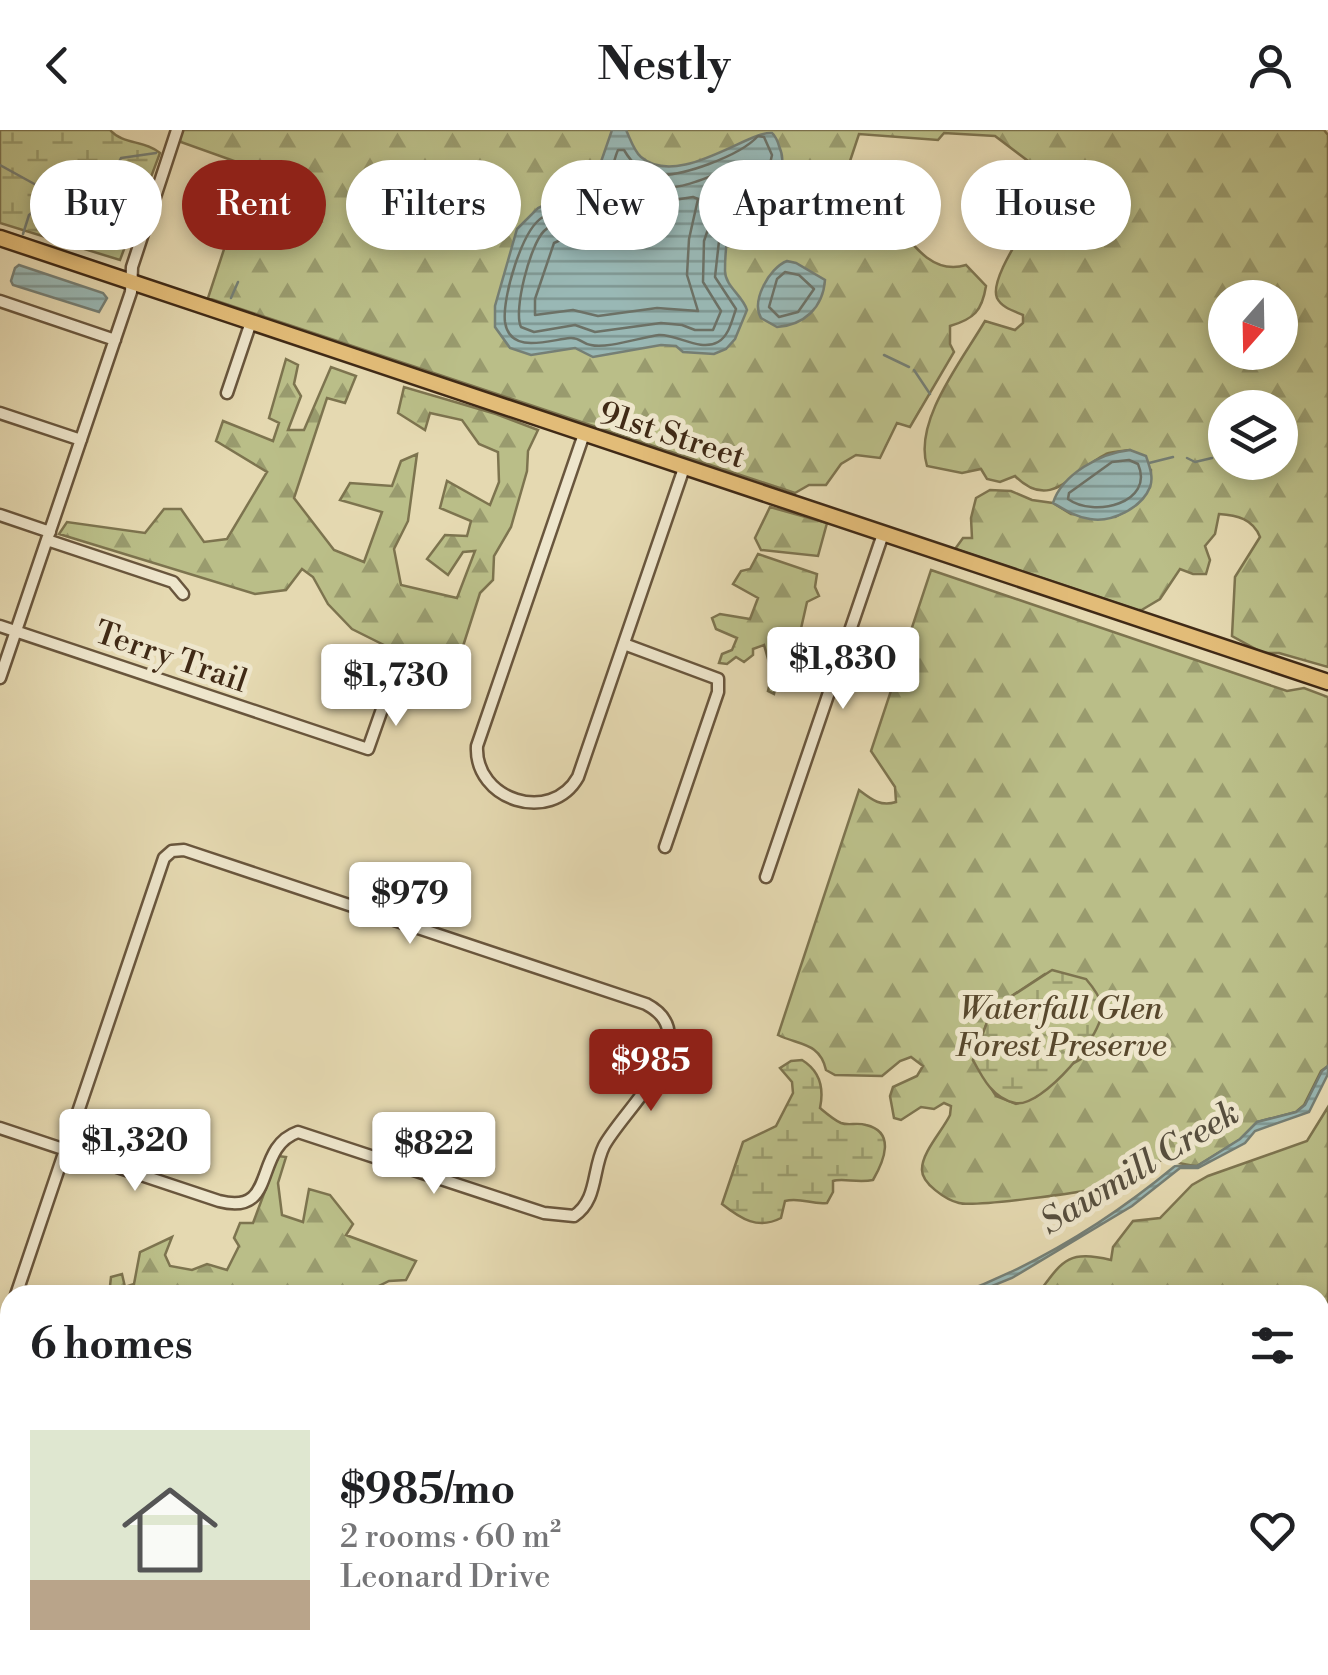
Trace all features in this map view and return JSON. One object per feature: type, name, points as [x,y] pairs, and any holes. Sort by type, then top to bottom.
[{"type":"main road","name":"91st Street","points":[[0,238],[1328,682]]},
{"type":"street","points":[[0,678],[131,292],[132,268],[177,130]]},
{"type":"street","points":[[0,300],[115,340]]},
{"type":"street","points":[[227,392],[252,322]]},
{"type":"street","points":[[0,413],[81,440]]},
{"type":"street","points":[[584,434],[478,746],[480,773],[495,789],[512,796],[543,803],[557,800],[572,786],[684,468]]},
{"type":"street","points":[[0,515],[173,582],[184,594]]},
{"type":"street","points":[[766,877],[883,534]]},
{"type":"street","name":"Terry Trail","points":[[0,626],[368,749],[387,695]]},
{"type":"street","points":[[624,644],[718,680],[718,692],[666,847]]},
{"type":"street","points":[[369,689],[408,702]]},
{"type":"street","points":[[0,1128],[64,1149],[234,1206],[247,1204],[259,1192],[274,1149],[287,1135],[298,1132],[544,1213],[574,1216],[590,1200],[595,1172],[607,1142],[668,1051],[668,1023],[654,1009],[184,850],[172,851],[164,858],[64,1149],[19,1285]]},
{"type":"green space","points":[[0,130],[110,130],[160,153],[157,160],[30,160],[30,232],[0,223]]},
{"type":"green space","points":[[182,130],[1324,130],[1328,135],[1328,667],[1279,653],[1263,653],[1232,636],[1235,577],[1260,537],[1249,522],[1238,517],[1219,514],[1215,534],[1205,546],[1210,560],[1206,574],[1180,569],[1160,599],[1140,611],[955,549],[963,538],[972,538],[976,498],[990,490],[1011,491],[1053,503],[1071,514],[1115,517],[1136,505],[1150,487],[1151,470],[1130,450],[1106,454],[1062,485],[1040,490],[1015,476],[1000,482],[987,479],[981,469],[962,473],[927,466],[925,448],[933,410],[985,321],[1015,330],[1023,323],[1023,315],[997,298],[998,280],[1013,250],[1131,250],[1131,160],[1027,160],[995,136],[944,133],[938,140],[859,134],[850,160],[699,160],[699,250],[918,250],[940,265],[966,265],[986,286],[976,313],[950,326],[954,352],[910,427],[897,423],[880,458],[856,455],[841,464],[826,485],[809,485],[795,493],[208,298],[224,250],[326,250],[326,160],[231,160],[178,141]]},
{"type":"green space","points":[[88,250],[124,250],[120,260]]},
{"type":"green space","points":[[286,359],[298,365],[294,384],[301,396],[288,430],[304,430],[331,367],[356,376],[345,403],[327,398],[294,498],[334,550],[364,562],[382,512],[340,500],[350,483],[392,486],[401,461],[417,454],[408,521],[394,549],[401,585],[457,598],[475,551],[463,552],[448,575],[427,559],[445,535],[467,536],[471,521],[440,508],[447,481],[490,505],[499,482],[498,452],[479,444],[462,420],[430,413],[425,430],[398,413],[404,387],[538,430],[528,451],[527,471],[511,527],[494,556],[493,580],[480,593],[457,665],[430,668],[352,629],[328,604],[313,577],[302,569],[286,590],[255,594],[59,534],[67,522],[145,533],[164,509],[181,509],[204,542],[227,539],[267,472],[216,441],[223,421],[273,441],[279,423],[269,418]]},
{"type":"green space","points":[[770,507],[827,523],[818,556],[761,550],[755,538]]},
{"type":"green space","points":[[758,554],[817,574],[815,587],[819,596],[807,602],[800,633],[781,644],[778,652],[781,662],[774,694],[768,691],[772,673],[764,645],[753,649],[753,655],[744,662],[736,657],[727,664],[719,663],[737,638],[716,629],[712,618],[720,614],[750,619],[758,598],[733,584],[741,571],[750,569]]},
{"type":"green space","points":[[931,570],[1287,691],[1304,688],[1328,697],[1328,1066],[1321,1071],[1304,1105],[1296,1112],[1257,1122],[1241,1139],[1197,1166],[1151,1162],[1096,1188],[1004,1201],[959,1203],[935,1190],[923,1174],[923,1162],[950,1115],[951,1106],[944,1103],[934,1109],[921,1107],[901,1120],[894,1118],[890,1096],[893,1087],[917,1076],[923,1066],[911,1057],[882,1076],[835,1075],[826,1070],[813,1049],[778,1035],[859,790],[880,803],[896,802],[895,787],[871,751]],"holes":[[[1045,974],[1101,1016],[1081,1059],[1065,1068],[1036,1097],[1016,1104],[996,1096],[973,1060],[992,1009]]]},
{"type":"green space","name":"Waterfall Glen Forest Preserve","points":[[1052,970],[1086,979],[1101,1003],[1101,1018],[1084,1050],[1055,1082],[1026,1102],[1015,1103],[995,1092],[973,1060],[992,1009]]},
{"type":"green space","points":[[802,1060],[819,1081],[820,1108],[841,1123],[875,1129],[884,1140],[884,1156],[873,1180],[833,1181],[827,1203],[785,1201],[781,1218],[765,1223],[750,1221],[722,1204],[743,1142],[776,1126],[793,1093],[792,1082],[780,1068]]},
{"type":"green space","points":[[1328,1107],[1328,1285],[1044,1285],[1060,1266],[1075,1257],[1111,1260],[1113,1247],[1133,1221],[1160,1218],[1192,1185],[1208,1176],[1307,1141]]},
{"type":"green space","points":[[278,1156],[286,1157],[278,1183],[282,1215],[303,1222],[309,1189],[330,1195],[353,1224],[346,1235],[416,1261],[406,1280],[381,1285],[131,1285],[140,1252],[172,1237],[165,1255],[170,1266],[192,1270],[207,1264],[227,1270],[239,1246],[234,1238],[240,1223],[253,1223]]},
{"type":"green space","points":[[122,1274],[125,1285],[110,1285],[111,1277]]},
{"type":"water","points":[[612,130],[626,130],[634,148],[647,160],[602,160]]},
{"type":"water","points":[[772,133],[782,160],[701,160]]},
{"type":"water","points":[[699,161],[699,250],[727,250],[726,276],[747,310],[735,339],[714,354],[683,352],[676,346],[661,345],[593,357],[575,348],[531,355],[510,348],[495,327],[495,306],[511,250],[521,250],[521,225],[541,207],[541,250],[679,250],[679,165]]},
{"type":"water","points":[[787,261],[825,280],[816,307],[804,319],[777,327],[761,318],[758,303],[768,278]]},
{"type":"water","points":[[19,265],[103,293],[107,298],[99,312],[13,285],[11,281]]},
{"type":"water","points":[[1130,450],[1146,456],[1151,475],[1146,495],[1133,507],[1098,520],[1080,517],[1053,503],[1065,483],[1084,467],[1107,455]]},
{"type":"water","points":[[1328,1066],[1328,1074],[1309,1112],[1255,1131],[1245,1143],[1198,1168],[1180,1168],[1132,1206],[1012,1278],[995,1285],[980,1285],[1071,1240],[1175,1166],[1197,1166],[1240,1139],[1257,1122],[1296,1112],[1305,1105]]},
{"type":"waterway","points":[[0,165],[38,186],[51,198],[69,185],[82,190],[108,184],[121,158],[156,153]]},
{"type":"waterway","points":[[23,234],[30,214]]},
{"type":"waterway","points":[[231,298],[238,282]]},
{"type":"waterway","points":[[884,355],[909,367]]},
{"type":"waterway","points":[[914,370],[930,394]]},
{"type":"waterway","points":[[1149,463],[1173,457]]},
{"type":"waterway","points":[[1187,458],[1195,462],[1208,459]]},
{"type":"water label","name":"Sawmill Creek","points":[[1140,1168]]}]
